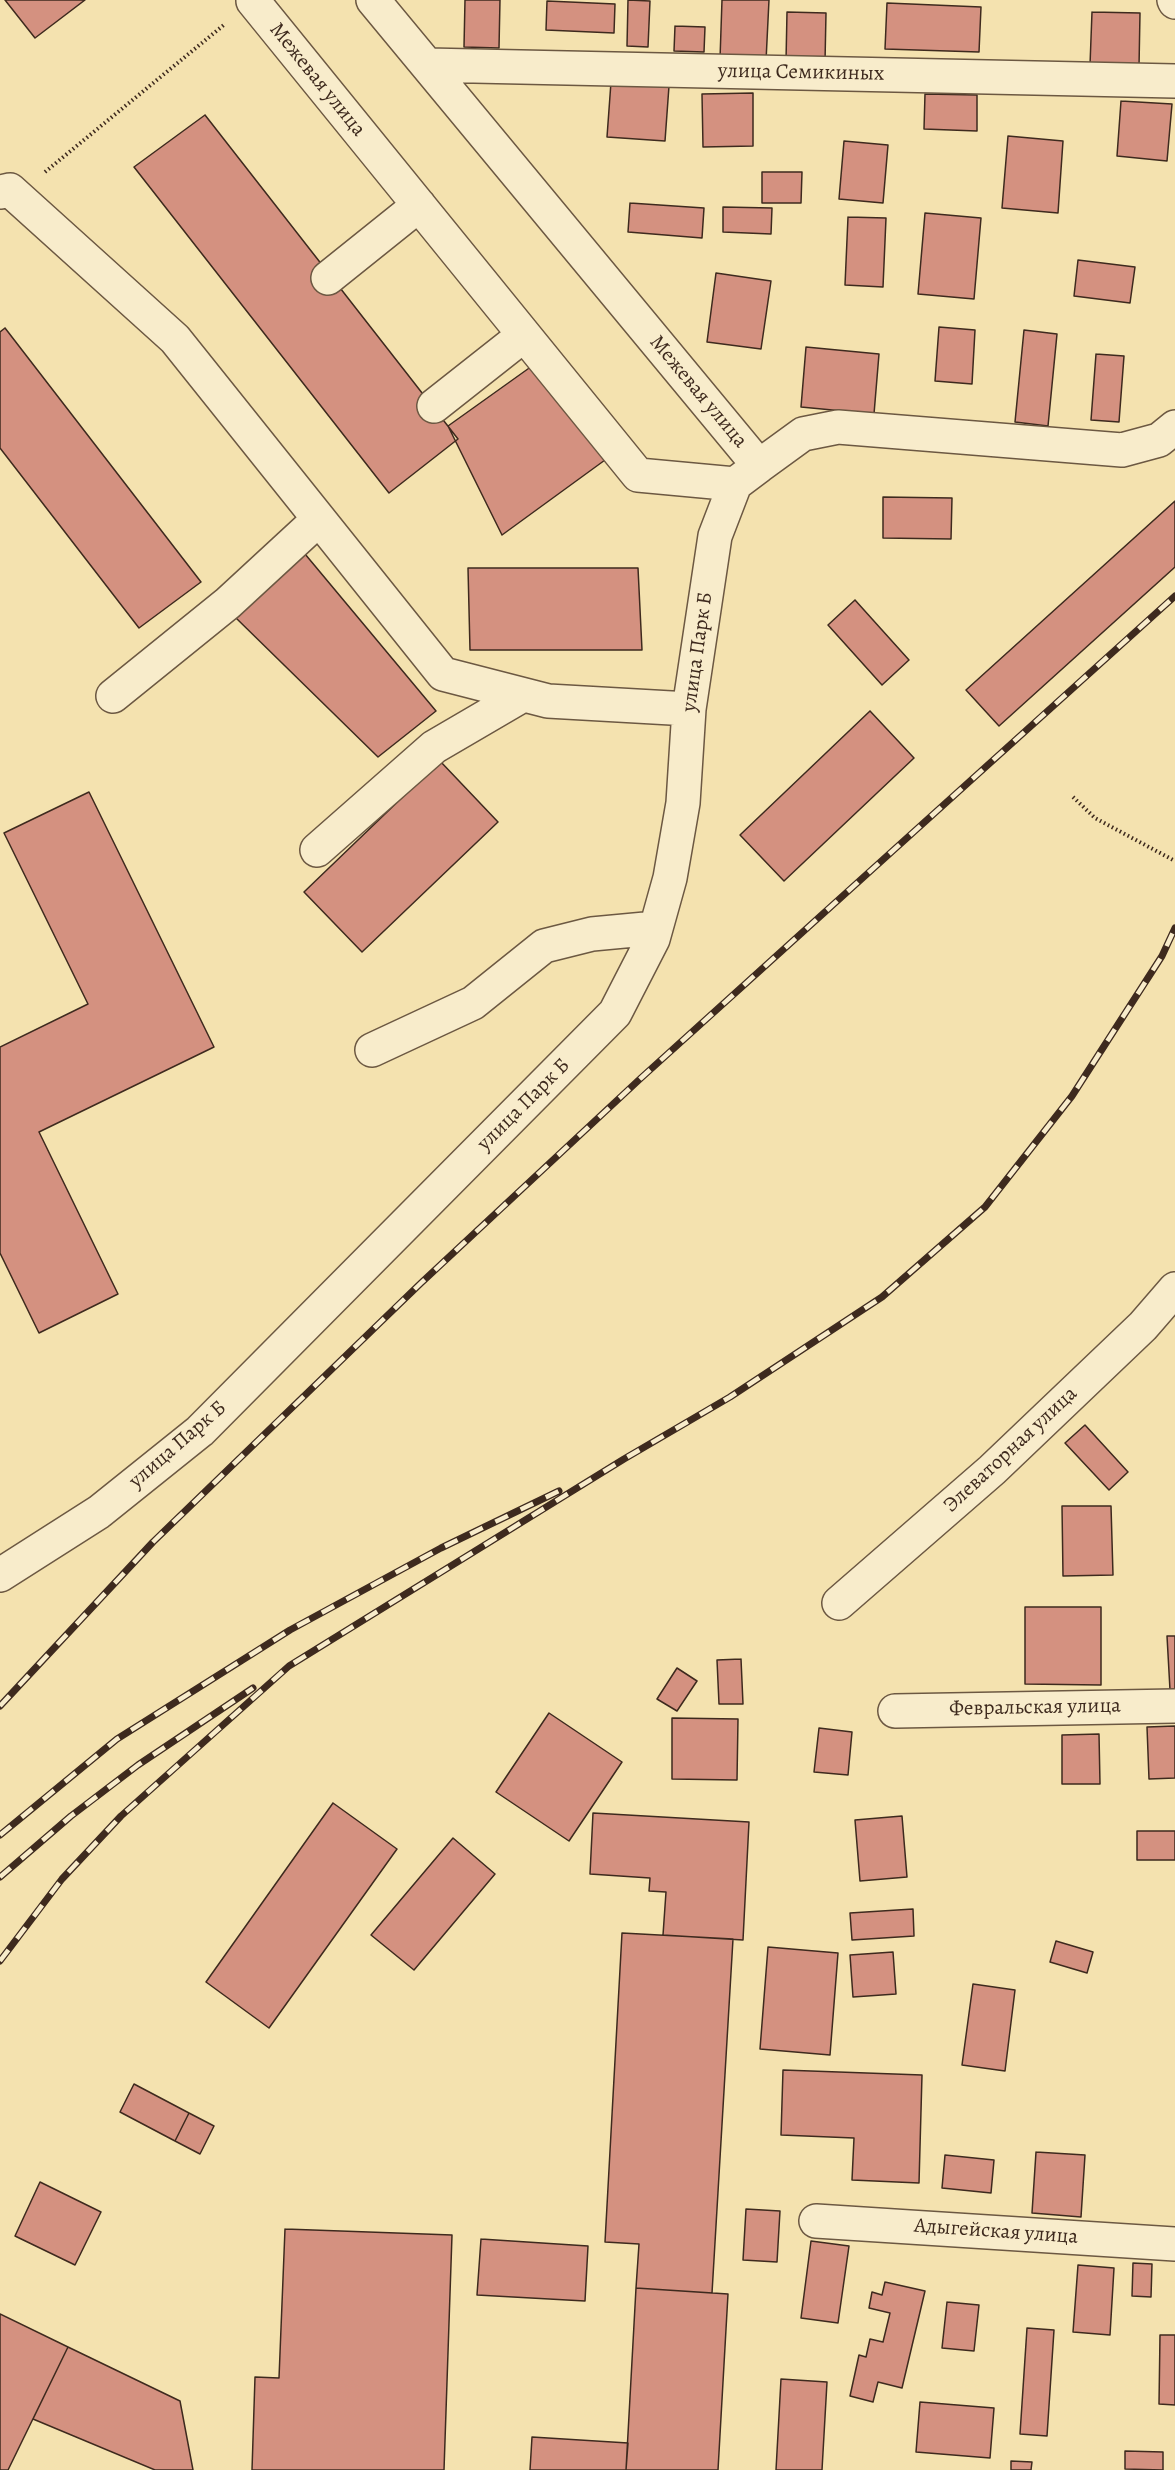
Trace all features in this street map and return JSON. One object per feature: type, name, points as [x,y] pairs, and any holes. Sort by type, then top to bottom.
[{"type":"street","name":"Межевая улица","points":[[373,0],[428,65],[747,475]]},
{"type":"street","name":"Межевая улица","points":[[253,1],[638,475],[747,475],[803,434],[838,427],[1122,450],[1167,433]]},
{"type":"street","name":"улица Семикиных","points":[[428,65],[1175,81]]},
{"type":"street","points":[[0,192],[10,190],[175,339],[443,674],[548,701],[689,708]]},
{"type":"street","points":[[328,278],[419,205]]},
{"type":"street","points":[[434,406],[524,335]]},
{"type":"street","name":"улица Парк Б","points":[[0,1575],[99,1512],[200,1431],[615,1013],[653,939],[670,878],[683,803],[689,708],[715,536],[747,475]]},
{"type":"street","points":[[113,696],[228,603],[320,519]]},
{"type":"street","points":[[317,850],[434,747],[523,695]]},
{"type":"street","points":[[372,1050],[473,1003],[544,946],[592,934],[656,928]]},
{"type":"street","name":"Элеваторная улица","points":[[838,1602],[992,1470],[1143,1326],[1175,1289]]},
{"type":"street","name":"Февральская улица","points":[[895,1711],[1175,1706]]},
{"type":"street","name":"Адыгейская улица","points":[[816,2221],[1175,2244]]},
{"type":"path","points":[[48,170],[253,1]]},
{"type":"path","points":[[1073,797],[1095,818],[1175,861]]},
{"type":"building","points":[[5,0],[85,0],[35,38]]},
{"type":"building","points":[[465,0],[500,0],[499,48],[464,47]]},
{"type":"building","points":[[628,0],[650,1],[648,47],[627,46]]},
{"type":"building","points":[[722,0],[769,0],[766,61],[720,59]]},
{"type":"building","points":[[547,1],[615,4],[614,33],[546,30]]},
{"type":"building","points":[[887,3],[981,7],[979,52],[885,49]]},
{"type":"building","points":[[787,12],[826,13],[825,62],[786,61]]},
{"type":"building","points":[[1092,12],[1140,13],[1139,67],[1090,65]]},
{"type":"building","points":[[675,26],[705,27],[704,52],[674,51]]},
{"type":"building","points":[[611,82],[669,86],[665,141],[607,137]]},
{"type":"building","points":[[753,93],[753,146],[703,147],[702,94]]},
{"type":"building","points":[[925,94],[977,95],[977,131],[924,129]]},
{"type":"building","points":[[1121,101],[1172,104],[1167,161],[1117,156]]},
{"type":"building","points":[[205,115],[458,439],[389,493],[134,167]]},
{"type":"building","points":[[1008,136],[1063,141],[1058,213],[1002,208]]},
{"type":"building","points":[[844,141],[888,145],[883,203],[839,199]]},
{"type":"building","points":[[762,172],[802,172],[801,203],[762,203]]},
{"type":"building","points":[[630,203],[704,208],[702,238],[628,232]]},
{"type":"building","points":[[723,207],[772,208],[771,234],[723,232]]},
{"type":"building","points":[[925,213],[981,218],[974,299],[918,294]]},
{"type":"building","points":[[848,217],[886,218],[883,287],[845,285]]},
{"type":"building","points":[[1078,260],[1135,267],[1130,303],[1074,296]]},
{"type":"building","points":[[716,273],[771,281],[761,349],[707,342]]},
{"type":"building","points":[[939,327],[975,330],[972,384],[935,381]]},
{"type":"building","points":[[5,328],[201,582],[139,628],[0,448],[0,332]]},
{"type":"building","points":[[1024,330],[1057,334],[1048,426],[1015,422]]},
{"type":"building","points":[[806,347],[879,354],[874,414],[801,407]]},
{"type":"building","points":[[1096,354],[1124,356],[1119,422],[1091,420]]},
{"type":"building","points":[[532,366],[605,460],[502,535],[448,426]]},
{"type":"building","points":[[883,497],[952,498],[951,539],[883,538]]},
{"type":"building","points":[[1175,501],[1175,567],[999,726],[966,690]]},
{"type":"building","points":[[305,554],[436,711],[378,757],[236,618]]},
{"type":"building","points":[[468,568],[638,568],[642,650],[470,650]]},
{"type":"building","points":[[855,600],[909,660],[882,685],[828,625]]},
{"type":"building","points":[[870,711],[914,758],[784,881],[740,835]]},
{"type":"building","points":[[440,761],[498,822],[362,952],[304,892]]},
{"type":"building","points":[[89,792],[214,1047],[39,1132],[118,1294],[39,1333],[0,1253],[0,1047],[88,1004],[4,833]]},
{"type":"building","points":[[1085,1425],[1128,1472],[1109,1490],[1065,1443]]},
{"type":"building","points":[[1062,1506],[1111,1506],[1113,1575],[1063,1576]]},
{"type":"building","points":[[1025,1607],[1101,1607],[1101,1685],[1025,1684]]},
{"type":"building","points":[[1167,1636],[1175,1636],[1175,1690],[1170,1690]]},
{"type":"building","points":[[741,1659],[743,1704],[719,1704],[717,1660]]},
{"type":"building","points":[[677,1668],[697,1681],[677,1711],[657,1699]]},
{"type":"building","points":[[549,1713],[622,1762],[569,1841],[496,1792]]},
{"type":"building","points":[[672,1718],[738,1719],[737,1780],[672,1779]]},
{"type":"building","points":[[1175,1726],[1175,1778],[1149,1779],[1147,1727]]},
{"type":"building","points":[[819,1728],[852,1732],[848,1775],[814,1772]]},
{"type":"building","points":[[1099,1734],[1100,1784],[1062,1784],[1062,1735]]},
{"type":"building","points":[[333,1803],[397,1849],[269,2028],[206,1982]]},
{"type":"building","points":[[593,1813],[749,1822],[743,1940],[663,1935],[666,1892],[649,1891],[650,1878],[590,1874]]},
{"type":"building","points":[[902,1816],[907,1877],[860,1881],[855,1820]]},
{"type":"building","points":[[1137,1831],[1175,1831],[1175,1860],[1137,1860]]},
{"type":"building","points":[[453,1838],[495,1874],[414,1970],[371,1935]]},
{"type":"building","points":[[913,1909],[914,1936],[852,1940],[850,1913]]},
{"type":"building","points":[[622,1933],[733,1939],[712,2293],[636,2288],[639,2244],[605,2242]]},
{"type":"building","points":[[1056,1941],[1093,1952],[1087,1973],[1050,1962]]},
{"type":"building","points":[[768,1947],[838,1953],[830,2055],[760,2049]]},
{"type":"building","points":[[893,1952],[896,1994],[853,1997],[850,1955]]},
{"type":"building","points":[[973,1984],[1015,1990],[1005,2071],[962,2065]]},
{"type":"building","points":[[783,2070],[922,2075],[919,2183],[852,2180],[854,2138],[781,2135]]},
{"type":"building","points":[[134,2084],[189,2113],[175,2141],[120,2112]]},
{"type":"building","points":[[189,2113],[214,2126],[200,2154],[175,2141]]},
{"type":"building","points":[[1036,2152],[1085,2155],[1081,2217],[1032,2213]]},
{"type":"building","points":[[945,2155],[994,2160],[991,2193],[942,2188]]},
{"type":"building","points":[[40,2182],[101,2212],[75,2265],[15,2236]]},
{"type":"building","points":[[746,2209],[780,2211],[777,2262],[743,2260]]},
{"type":"building","points":[[285,2229],[452,2235],[444,2470],[252,2470],[255,2377],[279,2378]]},
{"type":"building","points":[[481,2239],[588,2246],[585,2301],[477,2295]]},
{"type":"building","points":[[811,2241],[849,2246],[838,2323],[801,2318]]},
{"type":"building","points":[[1133,2263],[1152,2264],[1151,2297],[1132,2296]]},
{"type":"building","points":[[1078,2265],[1114,2268],[1110,2335],[1073,2332]]},
{"type":"building","points":[[885,2282],[925,2291],[902,2388],[878,2382],[873,2402],[850,2396],[859,2355],[866,2357],[870,2339],[883,2342],[890,2313],[869,2308],[872,2292],[882,2295]]},
{"type":"building","points":[[636,2288],[728,2294],[718,2470],[626,2470]]},
{"type":"building","points":[[947,2302],[979,2305],[974,2351],[942,2348]]},
{"type":"building","points":[[0,2314],[68,2347],[8,2470],[0,2470]]},
{"type":"building","points":[[1027,2328],[1054,2330],[1047,2436],[1020,2434]]},
{"type":"building","points":[[1160,2335],[1175,2335],[1175,2405],[1159,2404]]},
{"type":"building","points":[[68,2347],[180,2401],[193,2470],[155,2470],[33,2419]]},
{"type":"building","points":[[781,2379],[827,2382],[822,2470],[776,2470]]},
{"type":"building","points":[[920,2402],[994,2408],[990,2458],[916,2452]]},
{"type":"building","points":[[532,2437],[628,2443],[626,2470],[530,2470]]},
{"type":"building","points":[[1125,2451],[1163,2452],[1163,2470],[1125,2469]]},
{"type":"building","points":[[1011,2461],[1032,2462],[1031,2470],[1011,2470]]},
{"type":"railway","points":[[0,1706],[153,1542],[421,1283],[641,1078],[1175,596]]},
{"type":"railway","points":[[0,1961],[62,1879],[121,1816],[289,1666],[624,1459],[730,1397],[882,1297],[985,1207],[1072,1096],[1162,956],[1175,928]]},
{"type":"railway","points":[[0,1835],[117,1739],[290,1630],[441,1548],[559,1491]]},
{"type":"railway","points":[[0,1877],[71,1816],[138,1765],[253,1688]]}]
